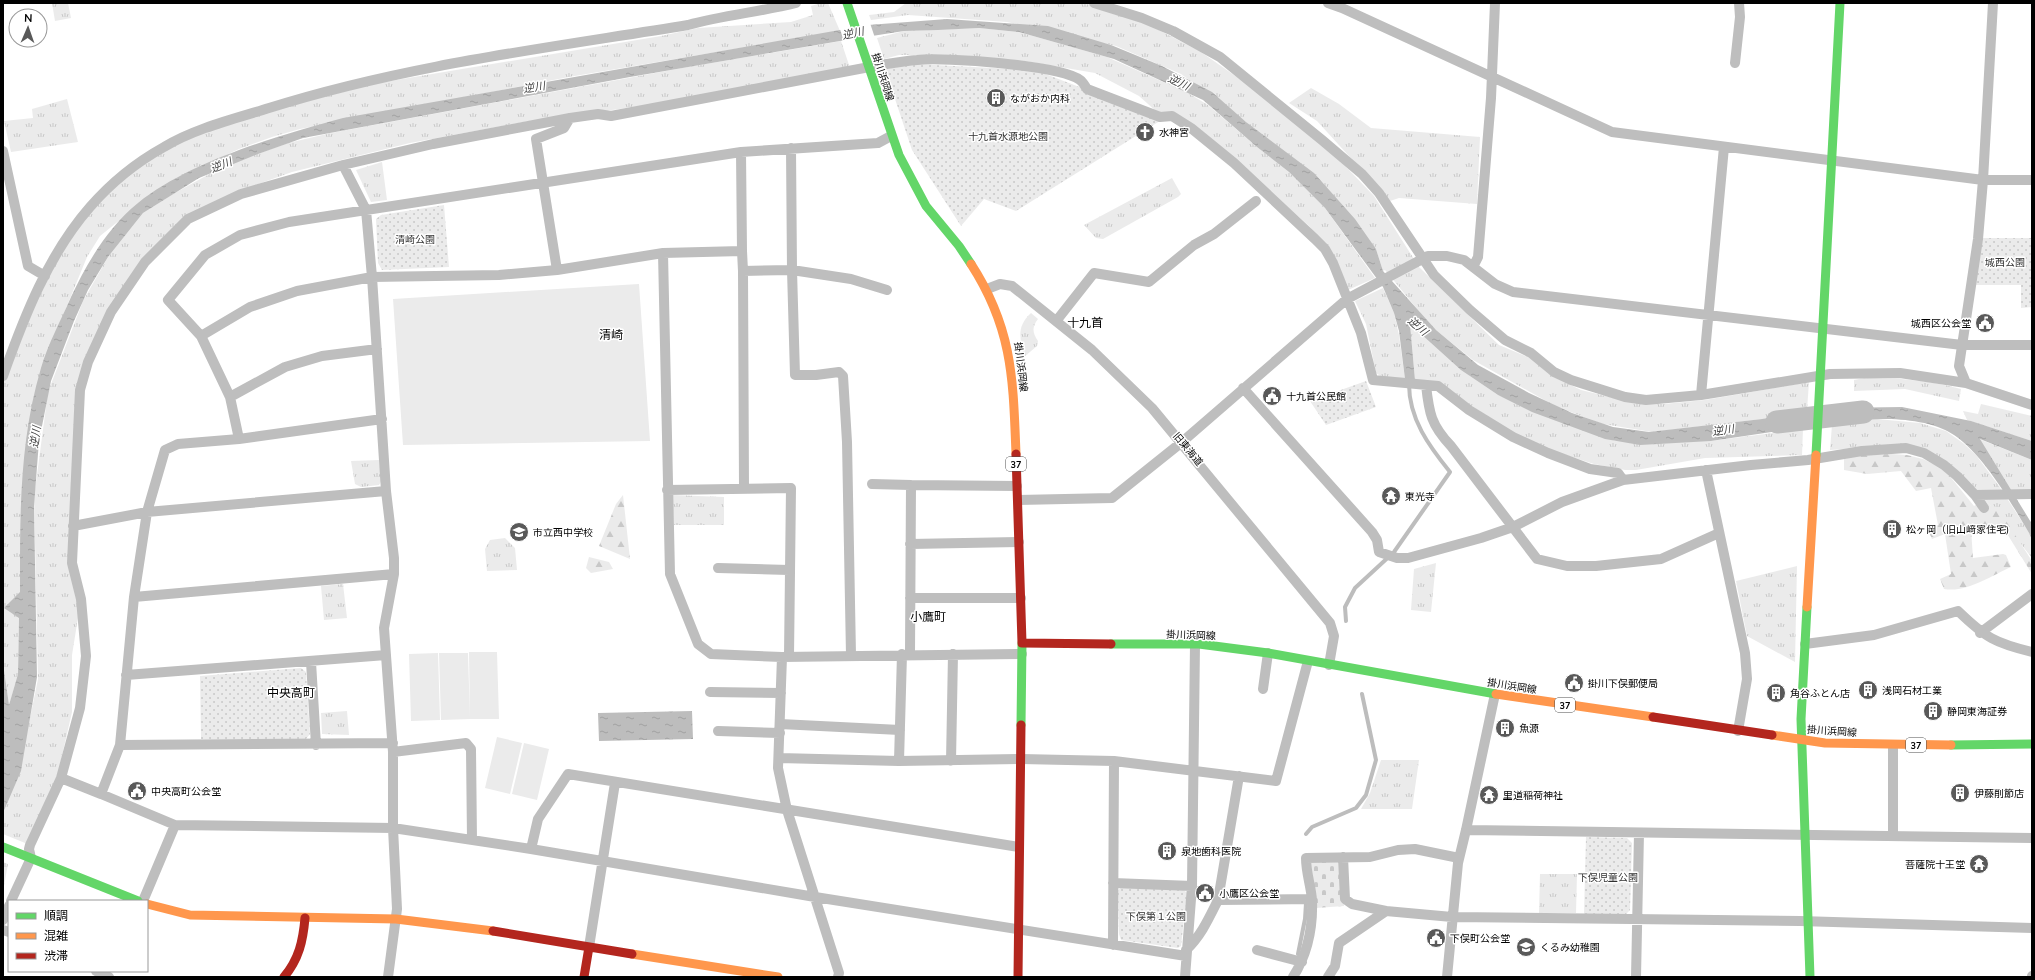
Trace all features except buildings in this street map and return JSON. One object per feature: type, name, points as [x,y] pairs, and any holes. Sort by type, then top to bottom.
[{"type":"street","points":[[3,376],[19,331],[45,276],[62,246],[90,207],[128,172],[165,146],[210,127],[318,92],[428,67],[688,24],[714,17],[765,11],[796,3]]},
{"type":"street","name":"掛川浜岡線","points":[[847,3],[891,136],[910,179],[926,206],[963,251],[987,289],[1005,335],[1010,358],[1014,402],[1022,644],[1195,644],[1268,653],[1495,694],[1825,743],[1894,745],[2032,744]]},
{"type":"street","points":[[1094,3],[1142,18],[1173,30],[1220,56],[1362,174],[1379,194],[1420,260],[1464,305],[1505,340],[1531,353],[1554,372],[1571,380],[1625,397],[1646,400],[1700,395],[1849,373],[1900,373],[1966,383],[2032,405]]},
{"type":"street","points":[[1473,267],[1478,257],[1492,98],[1491,76],[1495,3]]},
{"type":"street","points":[[1734,63],[1740,17],[1739,3]]},
{"type":"street","points":[[1810,977],[1806,834],[1801,740],[1805,644],[1833,161],[1840,3]]},
{"type":"street","points":[[1966,383],[1959,366],[1978,239],[1984,180],[1993,3]]},
{"type":"street","points":[[1333,4],[1612,132],[1984,180],[2032,180]]},
{"type":"street","points":[[11,900],[30,845],[61,778],[80,708],[86,656],[81,599],[72,563],[72,526],[80,390],[88,362],[111,312],[145,262],[188,219],[241,194],[343,165],[433,144],[570,118],[598,114],[611,116],[868,66],[918,60],[960,60],[1035,68],[1066,74],[1081,80],[1087,89],[1160,117],[1172,116],[1190,128],[1234,163],[1315,239],[1333,263],[1349,298],[1361,333],[1373,380],[1438,386],[1469,410],[1527,443],[1590,469],[1618,473],[1624,480]]},
{"type":"street","points":[[557,270],[536,139],[564,128],[570,118]]},
{"type":"street","points":[[239,439],[230,397],[201,336],[168,300],[205,256],[240,235],[289,222],[741,152],[878,143],[891,136]]},
{"type":"street","points":[[1700,395],[1724,147]]},
{"type":"street","points":[[790,148],[795,375],[816,375],[839,372],[843,376],[847,442],[850,655]]},
{"type":"street","points":[[3,151],[28,266],[45,276]]},
{"type":"street","points":[[741,152],[744,489]]},
{"type":"street","points":[[343,165],[366,210],[372,277],[386,491],[394,558],[394,574],[384,628],[393,747],[393,828],[396,919],[388,977]]},
{"type":"street","points":[[1056,320],[1094,273],[1149,282],[1194,245],[1214,234],[1256,201]]},
{"type":"street","points":[[201,336],[257,305],[296,291],[372,277],[499,275],[557,270],[663,253],[742,251]]},
{"type":"street","points":[[663,253],[670,574],[698,644],[711,654],[786,656],[1022,654]]},
{"type":"street","points":[[1018,500],[1112,498],[1182,442],[1349,298],[1420,260],[1436,255],[1457,257],[1495,284],[1513,292],[1962,345],[2032,345]]},
{"type":"street","points":[[743,271],[792,270],[851,279],[886,290]]},
{"type":"street","name":"旧東海道","points":[[987,289],[1000,284],[1012,286],[1056,320],[1123,377],[1182,442],[1330,623],[1334,636],[1329,664]]},
{"type":"street","points":[[230,397],[285,367],[322,356],[377,349]]},
{"type":"street","points":[[1422,385],[1437,432],[1451,446],[1537,559],[1567,566],[1596,566],[1661,559],[1719,533]]},
{"type":"street","points":[[1243,388],[1372,532],[1377,540],[1379,552],[1384,555],[1397,558],[1408,558],[1482,538],[1513,527],[1562,502],[1624,480],[1862,451],[1906,448],[1924,453],[1944,466],[1975,495],[1984,508]]},
{"type":"street","points":[[101,794],[120,745],[134,597],[147,512],[165,450],[178,444],[239,439],[382,419]]},
{"type":"street","points":[[1706,470],[1745,653],[1747,679],[1738,731]]},
{"type":"street","points":[[872,484],[1017,486]]},
{"type":"street","points":[[899,761],[910,598],[911,485]]},
{"type":"street","points":[[667,490],[791,488],[786,656],[781,693],[778,768],[787,810],[839,973],[838,977]]},
{"type":"street","points":[[72,526],[147,512],[386,491]]},
{"type":"street","points":[[1975,495],[2032,494]]},
{"type":"street","points":[[910,544],[1019,542]]},
{"type":"street","points":[[718,568],[789,570]]},
{"type":"street","points":[[134,597],[394,574]]},
{"type":"street","points":[[1980,633],[2032,594]]},
{"type":"street","points":[[910,598],[1021,598]]},
{"type":"street","points":[[1805,644],[1874,635],[1958,611],[1980,633],[2004,645],[2032,652]]},
{"type":"street","points":[[1018,977],[1022,644]]},
{"type":"street","points":[[1185,977],[1192,886],[1195,644]]},
{"type":"street","points":[[1262,689],[1268,653]]},
{"type":"street","points":[[951,761],[953,654]]},
{"type":"street","points":[[126,675],[311,662],[386,655]]},
{"type":"street","points":[[779,758],[899,761],[1021,759],[1114,762],[1276,781],[1308,661]]},
{"type":"street","points":[[311,662],[316,745]]},
{"type":"street","points":[[710,692],[781,693]]},
{"type":"street","points":[[1447,977],[1459,858],[1495,694]]},
{"type":"street","points":[[718,732],[780,728],[900,730]]},
{"type":"street","points":[[120,745],[316,745],[393,747],[466,744],[471,749],[472,840]]},
{"type":"street","points":[[1893,835],[1894,745]]},
{"type":"street","points":[[1113,944],[1114,762]]},
{"type":"street","points":[[531,849],[538,819],[568,774],[615,783],[1019,847]]},
{"type":"street","points":[[1186,953],[1203,929],[1218,900],[1239,776]]},
{"type":"street","points":[[61,778],[175,825],[393,828],[531,849],[815,897],[1113,944],[1186,953]]},
{"type":"street","points":[[584,977],[615,783]]},
{"type":"street","points":[[143,900],[175,825]]},
{"type":"street","points":[[1466,830],[2032,838]]},
{"type":"street","points":[[1636,977],[1639,833]]},
{"type":"street","points":[[3,847],[136,900]]},
{"type":"street","points":[[1293,977],[1302,962],[1307,946],[1312,914],[1312,899],[1306,871],[1306,858],[1370,857],[1398,850],[1415,849],[1459,858]]},
{"type":"street","points":[[1343,857],[1344,899],[1352,904],[1386,911],[1452,918],[1808,922],[2032,928]]},
{"type":"street","points":[[1113,883],[1192,886]]},
{"type":"street","points":[[1218,900],[1312,899]]},
{"type":"street","points":[[148,904],[190,916],[396,919],[498,931],[778,977]]},
{"type":"street","points":[[3,920],[8,908]]},
{"type":"street","points":[[1328,977],[1335,966],[1339,943],[1386,911]]},
{"type":"street","points":[[284,977],[300,954],[304,940],[305,918]]},
{"type":"street","points":[[1257,950],[1302,962]]},
{"type":"street","points":[[98,972],[111,977]]},
{"type":"green space","points":[[52,3],[68,3],[71,18],[55,21]]},
{"type":"green space","points":[[821,3],[828,3],[840,31],[569,77],[300,129],[272,137],[239,149],[194,170],[156,191],[100,236],[87,257],[46,357],[19,618],[18,674],[9,706],[3,662],[3,380],[51,265],[97,200],[165,146],[318,93],[661,36],[698,28],[791,22],[813,15],[811,6]]},
{"type":"green space","points":[[906,3],[1085,3],[1113,14],[1140,20],[1201,52],[1264,96],[1326,146],[1374,196],[1419,267],[1499,345],[1530,358],[1550,375],[1581,390],[1626,401],[1664,404],[1705,400],[1809,382],[1807,410],[1762,419],[1652,432],[1603,424],[1557,407],[1473,360],[1432,327],[1385,270],[1383,271],[1376,249],[1246,122],[1181,74],[1116,46],[1007,22],[908,15],[871,20],[869,15],[894,12]]},
{"type":"green space","points":[[979,28],[1019,32],[1107,57],[1188,93],[1208,105],[1289,172],[1325,208],[1375,278],[1348,290],[1336,259],[1309,226],[1272,193],[1228,156],[1157,112],[1139,96],[1095,73],[1025,61],[938,55],[899,55],[884,59],[877,38],[904,31]]},
{"type":"green space","points":[[841,41],[850,68],[642,106],[529,121],[410,143],[292,172],[239,191],[180,221],[116,302],[79,389],[72,563],[81,599],[72,655],[72,712],[58,773],[30,845],[3,834],[3,814],[20,767],[38,679],[34,497],[48,392],[83,301],[108,257],[143,213],[173,194],[224,166],[288,143],[331,133],[682,68]]},
{"type":"green space","name":"十九首水源地公園","points":[[915,64],[1035,70],[1163,119],[1016,211],[984,199],[961,226],[912,150],[885,69]]},
{"type":"green space","points":[[1311,88],[1339,104],[1371,128],[1480,137],[1477,204],[1399,198],[1390,201],[1317,121],[1289,103]]},
{"type":"green space","points":[[67,99],[78,142],[11,152],[4,121],[33,118],[32,109]]},
{"type":"green space","points":[[382,162],[387,200],[371,202],[356,170]]},
{"type":"green space","points":[[1172,178],[1181,194],[1178,197],[1103,239],[1096,238],[1084,225]]},
{"type":"green space","name":"清崎公園","points":[[444,205],[449,267],[382,270],[378,263],[376,219],[381,215]]},
{"type":"green space","name":"城西公園","points":[[1982,238],[2032,238],[2032,307],[2021,308],[2021,285],[1975,285]]},
{"type":"green space","points":[[639,284],[650,441],[403,445],[393,299]]},
{"type":"green space","points":[[1383,288],[1394,313],[1399,335],[1405,379],[1382,377],[1376,373],[1366,324],[1355,301]]},
{"type":"green space","points":[[1031,313],[1038,319],[1034,330],[1038,341],[1037,346],[1024,357],[1020,333],[1023,323]]},
{"type":"green space","points":[[1410,323],[1470,376],[1498,395],[1615,441],[1711,441],[1803,429],[1802,455],[1705,458],[1636,470],[1625,470],[1594,464],[1550,450],[1518,436],[1458,397],[1415,380]]},
{"type":"green space","points":[[1864,378],[1889,378],[1937,383],[1961,389],[1959,401],[1905,389],[1854,391],[1854,380]]},
{"type":"green space","points":[[1366,381],[1376,407],[1326,425],[1310,401]]},
{"type":"green space","points":[[1981,404],[2032,416],[2032,441],[1967,420],[1963,411],[1978,414]]},
{"type":"green space","points":[[1877,419],[1920,423],[1946,431],[1963,443],[1976,455],[1999,486],[2032,537],[2032,558],[1985,499],[1926,453],[1857,448],[1830,450],[1832,425]]},
{"type":"green space","points":[[1979,439],[2032,460],[2032,497],[2012,495]]},
{"type":"green space","points":[[1859,455],[1907,455],[1923,459],[1944,469],[1974,506],[1985,499],[1991,506],[1997,507],[2032,561],[2032,574],[2001,524],[1971,529],[1973,558],[2003,554],[2006,555],[2011,567],[1987,579],[1961,589],[1944,589],[1940,579],[1951,574],[1945,534],[1932,539],[1927,528],[1938,525],[1931,488],[1916,491],[1901,471],[1867,474],[1844,470],[1844,459]]},
{"type":"green space","points":[[379,460],[382,480],[379,485],[361,487],[355,484],[351,461]]},
{"type":"green space","points":[[623,495],[630,559],[599,546],[616,504]]},
{"type":"green space","points":[[672,495],[724,497],[724,525],[674,525]]},
{"type":"green space","points":[[505,538],[515,548],[517,570],[487,571],[485,549],[490,540]]},
{"type":"green space","points":[[589,557],[609,562],[613,569],[591,573],[586,568]]},
{"type":"green space","points":[[1436,563],[1431,612],[1411,610],[1414,569]]},
{"type":"green space","points":[[1797,566],[1795,662],[1747,636],[1736,581]]},
{"type":"green space","points":[[343,584],[347,618],[324,620],[321,586]]},
{"type":"green space","points":[[469,652],[497,652],[499,719],[470,719]]},
{"type":"green space","points":[[438,653],[440,720],[411,721],[409,654]]},
{"type":"green space","points":[[439,653],[468,653],[470,719],[441,720]]},
{"type":"green space","points":[[301,668],[306,672],[310,734],[306,739],[201,739],[200,676]]},
{"type":"green space","points":[[347,711],[349,735],[322,734],[321,713]]},
{"type":"green space","points":[[497,737],[522,743],[510,794],[485,788]]},
{"type":"green space","points":[[524,743],[549,749],[537,800],[512,794]]},
{"type":"green space","points":[[1381,760],[1419,760],[1412,809],[1361,809],[1370,793]]},
{"type":"green space","name":"下俣児童公園","points":[[1586,837],[1627,838],[1632,843],[1630,910],[1625,915],[1584,914]]},
{"type":"green space","points":[[1342,860],[1344,906],[1316,908],[1309,861]]},
{"type":"green space","points":[[3,862],[8,864],[3,891]]},
{"type":"green space","points":[[1540,874],[1577,874],[1576,913],[1539,913]]},
{"type":"green space","name":"下俣第１公園","points":[[1122,887],[1183,889],[1187,893],[1181,946],[1178,948],[1121,940],[1119,934],[1118,890]]},
{"type":"water","points":[[947,19],[1048,26],[1111,45],[1162,66],[1212,92],[1246,122],[1314,173],[1355,219],[1376,249],[1383,271],[1436,330],[1478,365],[1529,393],[1572,413],[1613,427],[1649,432],[1762,419],[1807,410],[1806,427],[1711,441],[1640,445],[1605,439],[1532,412],[1498,395],[1461,370],[1410,324],[1415,380],[1405,379],[1399,331],[1394,313],[1383,287],[1325,208],[1289,172],[1257,147],[1203,100],[1114,59],[1019,32],[979,28],[904,31],[630,77],[303,138],[258,154],[199,178],[143,213],[108,257],[88,290],[74,321],[51,381],[39,441],[34,506],[37,677],[21,771],[3,813],[3,663],[9,705],[18,674],[19,618],[4,608],[20,592],[22,480],[28,424],[34,396],[47,350],[84,271],[108,234],[138,203],[159,188],[183,174],[209,162],[264,141],[343,118],[868,25]]},
{"type":"water","points":[[1902,407],[1971,421],[2032,441],[2032,460],[1980,439],[2032,524],[2032,538],[1998,482],[1977,455],[1954,435],[1929,424],[1892,419],[1832,425],[1832,408]]},
{"type":"water","points":[[692,711],[693,739],[599,741],[598,713]]},
{"type":"pier","points":[[870,23],[875,38],[844,42],[840,29]]},
{"type":"waterway","points":[[1346,621],[1345,607],[1355,588],[1394,552],[1450,472],[1428,442],[1416,420],[1412,409],[1409,384]]},
{"type":"waterway","name":"逆川","points":[[1777,422],[1863,412]]},
{"type":"waterway","points":[[1306,834],[1312,827],[1356,808],[1366,795],[1376,760],[1362,694]]},
{"type":"waterway","points":[[1298,954],[1305,919],[1306,903]]},
{"type":"traffic: fast","points":[[847,3],[899,155],[926,206],[959,246],[971,264]]},
{"type":"traffic: fast","points":[[1816,455],[1840,3]]},
{"type":"traffic: fast","points":[[1807,607],[1801,719],[1810,977]]},
{"type":"traffic: fast","points":[[1021,725],[1022,643]]},
{"type":"traffic: fast","points":[[1111,644],[1199,644],[1268,653],[1496,694]]},
{"type":"traffic: fast","points":[[1951,745],[2032,744]]},
{"type":"traffic: fast","points":[[3,847],[136,900]]},
{"type":"traffic: slow","points":[[971,264],[985,288],[1003,333],[1012,378],[1016,454]]},
{"type":"traffic: slow","points":[[1807,607],[1816,455]]},
{"type":"traffic: slow","points":[[1496,694],[1653,717]]},
{"type":"traffic: slow","points":[[1772,735],[1825,743],[1951,745]]},
{"type":"traffic: slow","points":[[148,904],[190,915],[396,919],[493,931]]},
{"type":"traffic: slow","points":[[632,954],[778,977]]},
{"type":"traffic: jam","points":[[1016,454],[1022,643],[1111,644]]},
{"type":"traffic: jam","points":[[1653,717],[1772,735]]},
{"type":"traffic: jam","points":[[1018,977],[1021,725]]},
{"type":"traffic: jam","points":[[284,977],[297,956],[303,934],[305,918]]},
{"type":"traffic: jam","points":[[493,931],[632,954]]},
{"type":"traffic: jam","points":[[584,977],[589,947]]},
{"type":"place","name":"ながおか内科","points":[[996,98]]},
{"type":"place","name":"水神宮","points":[[1145,132]]},
{"type":"place","name":"城西区公会堂","points":[[1985,323]]},
{"type":"place","name":"十九首公民館","points":[[1272,396]]},
{"type":"place","name":"東光寺","points":[[1391,496]]},
{"type":"place","name":"松ヶ岡（旧山﨑家住宅)","points":[[1892,529]]},
{"type":"place","name":"市立西中学校","points":[[519,532]]},
{"type":"place","name":"掛川下俣郵便局","points":[[1574,683]]},
{"type":"place","name":"浅岡石材工業","points":[[1868,690]]},
{"type":"place","name":"角谷ふとん店","points":[[1776,693]]},
{"type":"place","name":"静岡東海証券","points":[[1933,711]]},
{"type":"place","name":"魚源","points":[[1505,728]]},
{"type":"place","name":"中央高町公会堂","points":[[137,791]]},
{"type":"place","name":"伊藤削節店","points":[[1960,793]]},
{"type":"place","name":"里道稲荷神社","points":[[1489,795]]},
{"type":"place","name":"泉地歯科医院","points":[[1167,851]]},
{"type":"place","name":"菩薩院十王堂","points":[[1979,864]]},
{"type":"place","name":"小鷹区公会堂","points":[[1205,893]]},
{"type":"place","name":"下俣町公会堂","points":[[1436,938]]},
{"type":"place","name":"くるみ幼稚園","points":[[1526,947]]},
{"type":"district","name":"十九首","points":[[1085,322]]},
{"type":"district","name":"清崎","points":[[611,334]]},
{"type":"district","name":"小鷹町","points":[[928,616]]},
{"type":"district","name":"中央高町","points":[[291,692]]}]
